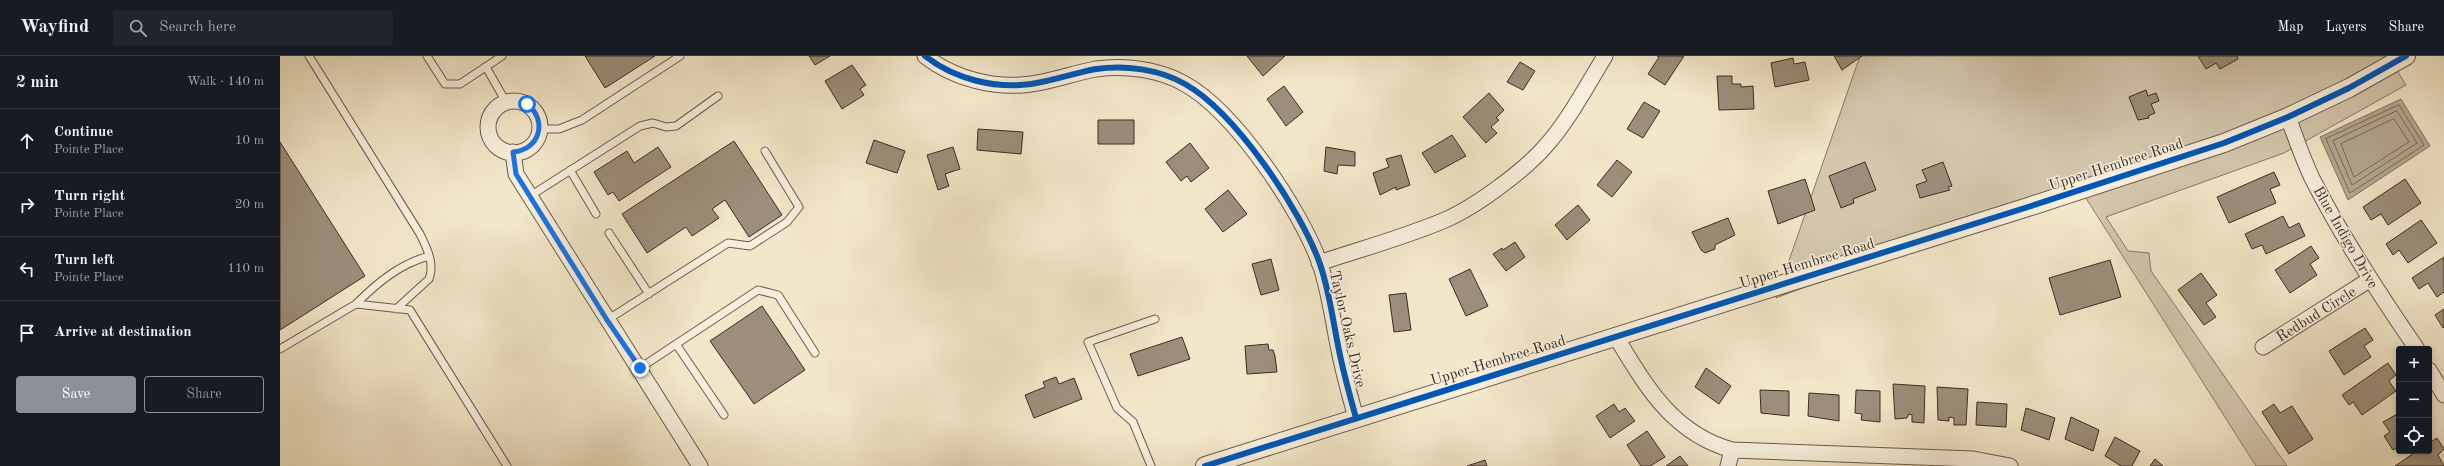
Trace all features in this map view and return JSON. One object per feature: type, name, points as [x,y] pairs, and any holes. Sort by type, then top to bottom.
[{"type":"street","name":"Taylor Oaks Drive","points":[[925,56],[934,63],[966,78],[999,85],[1031,84],[1096,69],[1119,67],[1151,71],[1184,83],[1219,110],[1274,178],[1300,219],[1319,263],[1329,298],[1342,364],[1356,418]]},
{"type":"street","name":"Taylor Oaks Drive","points":[[1319,263],[1446,219],[1471,205],[1522,169],[1543,149],[1563,125],[1605,56]]},
{"type":"street","name":"Upper Hembree Road","points":[[1205,466],[2202,150],[2288,117],[2349,88],[2406,56]]},
{"type":"street","points":[[520,101],[532,108],[540,122],[540,129],[534,144],[521,152],[513,152],[500,148],[491,138],[488,124],[494,111],[506,102],[520,101]]},
{"type":"street","name":"Blue Indigo Drive","points":[[2288,117],[2312,178],[2369,280],[2415,346]]},
{"type":"street","points":[[513,152],[516,174],[607,320],[640,368],[700,466]]},
{"type":"street","name":"Redbud Circle","points":[[2263,348],[2369,280]]},
{"type":"street","points":[[1616,336],[1648,388],[1669,414],[1694,435],[1732,450],[1973,459],[2010,466]]},
{"type":"street","points":[[2432,375],[2444,395]]},
{"type":"street","points":[[1728,466],[1732,450]]},
{"type":"lane","points":[[309,56],[420,234],[429,256],[432,272],[429,279],[396,309]]},
{"type":"lane","points":[[427,56],[445,84],[460,84],[502,56]]},
{"type":"lane","points":[[540,129],[559,128],[582,120],[680,56]]},
{"type":"lane","points":[[486,67],[506,102]]},
{"type":"lane","points":[[530,196],[640,126],[653,123],[666,127],[676,126],[718,96]]},
{"type":"lane","points":[[607,320],[728,243],[750,246],[787,222],[799,207],[765,151]]},
{"type":"lane","points":[[570,170],[596,214]]},
{"type":"lane","points":[[609,233],[648,294]]},
{"type":"lane","points":[[280,350],[356,304],[387,276],[415,260],[429,256]]},
{"type":"lane","points":[[640,368],[758,290],[778,295],[815,353]]},
{"type":"lane","points":[[356,304],[410,310],[507,466]]},
{"type":"lane","points":[[1151,466],[1133,422],[1117,408],[1088,342],[1155,319]]},
{"type":"lane","points":[[676,344],[724,415]]},
{"type":"shaded area","points":[[1860,56],[2388,56],[2406,85],[2284,153],[2106,217],[2128,251],[2149,253],[2151,271],[2287,466],[2256,466],[2077,184],[1776,298]]},
{"type":"water","points":[[2401,99],[2430,146],[2348,200],[2320,137]]},
{"type":"building","points":[[585,56],[655,56],[605,88]]},
{"type":"building","points":[[809,56],[830,56],[815,65]]},
{"type":"building","points":[[1247,56],[1285,56],[1263,76]]},
{"type":"building","points":[[1657,56],[1684,56],[1665,85],[1648,74],[1659,57]]},
{"type":"building","points":[[1834,56],[1862,56],[1842,70]]},
{"type":"building","points":[[2198,56],[2237,56],[2238,59],[2220,69],[2216,63],[2206,69]]},
{"type":"building","points":[[1793,58],[1794,64],[1805,62],[1809,80],[1775,87],[1771,63]]},
{"type":"building","points":[[1520,62],[1535,71],[1523,90],[1507,82]]},
{"type":"building","points":[[852,65],[866,85],[860,89],[864,95],[842,109],[825,81]]},
{"type":"building","points":[[1717,76],[1732,76],[1732,84],[1741,84],[1741,87],[1753,86],[1754,109],[1719,110]]},
{"type":"building","points":[[1284,86],[1303,112],[1286,126],[1267,99]]},
{"type":"building","points":[[2146,90],[2148,96],[2156,93],[2159,101],[2151,104],[2155,113],[2148,116],[2149,118],[2138,120],[2129,97]]},
{"type":"building","points":[[1489,93],[1504,110],[1496,118],[1499,120],[1491,127],[1497,133],[1486,143],[1463,117]]},
{"type":"building","points":[[1644,102],[1660,111],[1643,138],[1627,129]]},
{"type":"building","points":[[1098,120],[1134,120],[1134,144],[1098,144]]},
{"type":"building","points":[[978,129],[1023,132],[1021,154],[977,150]]},
{"type":"building","points":[[1452,135],[1466,156],[1435,173],[1422,153]]},
{"type":"building","points":[[874,140],[905,151],[897,173],[866,163]]},
{"type":"building","points":[[734,141],[782,215],[749,237],[725,200],[712,209],[719,218],[692,236],[686,227],[647,253],[622,214]]},
{"type":"building","points":[[280,142],[365,276],[280,330]]},
{"type":"building","points":[[1190,143],[1209,168],[1191,182],[1187,176],[1181,181],[1166,162]]},
{"type":"building","points":[[658,147],[671,167],[619,201],[613,192],[608,195],[594,172],[627,151],[634,163]]},
{"type":"building","points":[[953,147],[960,169],[945,174],[949,186],[938,190],[927,155]]},
{"type":"building","points":[[1326,147],[1355,152],[1355,166],[1338,165],[1337,174],[1324,171]]},
{"type":"building","points":[[1401,155],[1410,185],[1396,190],[1396,187],[1380,195],[1373,173],[1389,167],[1386,159]]},
{"type":"building","points":[[1617,160],[1632,172],[1612,197],[1597,185]]},
{"type":"building","points":[[1865,162],[1876,190],[1853,199],[1854,203],[1841,208],[1829,176]]},
{"type":"building","points":[[1943,162],[1952,186],[1948,187],[1950,190],[1920,198],[1916,185],[1927,181],[1922,170]]},
{"type":"building","points":[[2274,172],[2280,185],[2270,189],[2276,203],[2229,223],[2217,197]]},
{"type":"building","points":[[1805,179],[1815,210],[1778,224],[1768,191]]},
{"type":"building","points":[[2405,179],[2421,203],[2388,225],[2381,214],[2371,220],[2363,207]]},
{"type":"building","points":[[1228,190],[1247,214],[1223,232],[1205,209]]},
{"type":"building","points":[[1578,205],[1590,220],[1567,240],[1555,225]]},
{"type":"building","points":[[2283,216],[2289,228],[2299,223],[2305,236],[2266,254],[2262,245],[2252,249],[2245,234]]},
{"type":"building","points":[[1728,218],[1735,235],[1715,245],[1715,249],[1705,253],[1701,250],[1692,232]]},
{"type":"building","points":[[2421,220],[2437,243],[2408,263],[2399,250],[2393,255],[2386,244]]},
{"type":"building","points":[[1515,242],[1525,257],[1506,271],[1493,254],[1502,248],[1503,250]]},
{"type":"building","points":[[2311,246],[2319,258],[2310,264],[2317,275],[2290,293],[2275,270]]},
{"type":"building","points":[[2444,257],[2444,292],[2437,297],[2428,283],[2419,289],[2412,278]]},
{"type":"building","points":[[1271,259],[1279,290],[1261,295],[1252,264]]},
{"type":"building","points":[[2110,260],[2121,297],[2060,315],[2049,278]]},
{"type":"building","points":[[1470,269],[1488,306],[1466,316],[1449,279]]},
{"type":"building","points":[[2201,273],[2217,295],[2206,303],[2216,317],[2204,325],[2178,290]]},
{"type":"building","points":[[1406,293],[1411,330],[1394,332],[1389,295]]},
{"type":"building","points":[[762,306],[805,370],[754,404],[710,341]]},
{"type":"building","points":[[2444,309],[2444,327],[2443,328],[2435,315]]},
{"type":"building","points":[[2365,328],[2373,340],[2364,346],[2371,357],[2344,375],[2329,351]]},
{"type":"building","points":[[1182,337],[1190,359],[1138,376],[1130,354]]},
{"type":"building","points":[[1268,344],[1269,350],[1273,350],[1275,356],[1277,372],[1247,374],[1245,346]]},
{"type":"building","points":[[2388,363],[2396,375],[2389,381],[2396,391],[2362,415],[2353,402],[2349,405],[2342,395]]},
{"type":"building","points":[[1706,368],[1731,386],[1719,404],[1695,387]]},
{"type":"building","points":[[1056,377],[1059,384],[1074,378],[1082,399],[1034,418],[1025,395],[1045,387],[1043,382]]},
{"type":"building","points":[[1893,384],[1925,386],[1924,423],[1912,422],[1912,415],[1909,414],[1907,418],[1895,419]]},
{"type":"building","points":[[1937,387],[1968,389],[1966,425],[1954,425],[1954,418],[1949,417],[1949,421],[1938,420]]},
{"type":"building","points":[[1760,390],[1789,391],[1789,416],[1761,413]]},
{"type":"building","points":[[1856,390],[1880,391],[1880,422],[1861,420],[1862,414],[1855,413]]},
{"type":"building","points":[[1809,393],[1839,395],[1839,421],[1808,416]]},
{"type":"building","points":[[1977,402],[2007,404],[2006,427],[1976,425]]},
{"type":"building","points":[[1614,404],[1619,412],[1625,408],[1635,421],[1610,438],[1596,416]]},
{"type":"building","points":[[2274,404],[2280,413],[2292,406],[2313,439],[2289,454],[2262,412]]},
{"type":"building","points":[[2026,408],[2055,418],[2049,440],[2021,430]]},
{"type":"building","points":[[2396,415],[2396,448],[2393,450],[2384,436],[2390,432],[2383,422]]},
{"type":"building","points":[[2071,417],[2099,430],[2093,451],[2065,439]]},
{"type":"building","points":[[1647,431],[1665,457],[1650,466],[1641,466],[1627,445]]},
{"type":"building","points":[[2115,437],[2140,451],[2132,466],[2121,466],[2105,456]]},
{"type":"building","points":[[2437,438],[2444,449],[2438,455],[2444,466],[2395,466],[2413,454],[2432,454],[2432,441]]},
{"type":"building","points":[[1680,456],[1688,466],[1666,466]]},
{"type":"building","points":[[2155,459],[2163,466],[2150,466]]},
{"type":"building","points":[[1485,460],[1487,466],[1467,466]]},
{"type":"cycle path","points":[[925,56],[936,64],[962,76],[1003,85],[1039,83],[1096,69],[1142,69],[1175,79],[1185,84],[1204,98],[1225,116],[1264,164],[1298,217],[1311,242],[1324,276],[1339,352],[1356,418]]},
{"type":"cycle path","points":[[1205,466],[2028,207],[2224,143],[2288,117],[2349,88],[2406,56]]},
{"type":"route","points":[[527,104],[537,114],[540,122],[540,129],[534,144],[521,152],[513,152],[516,174],[607,320],[640,368]]}]
